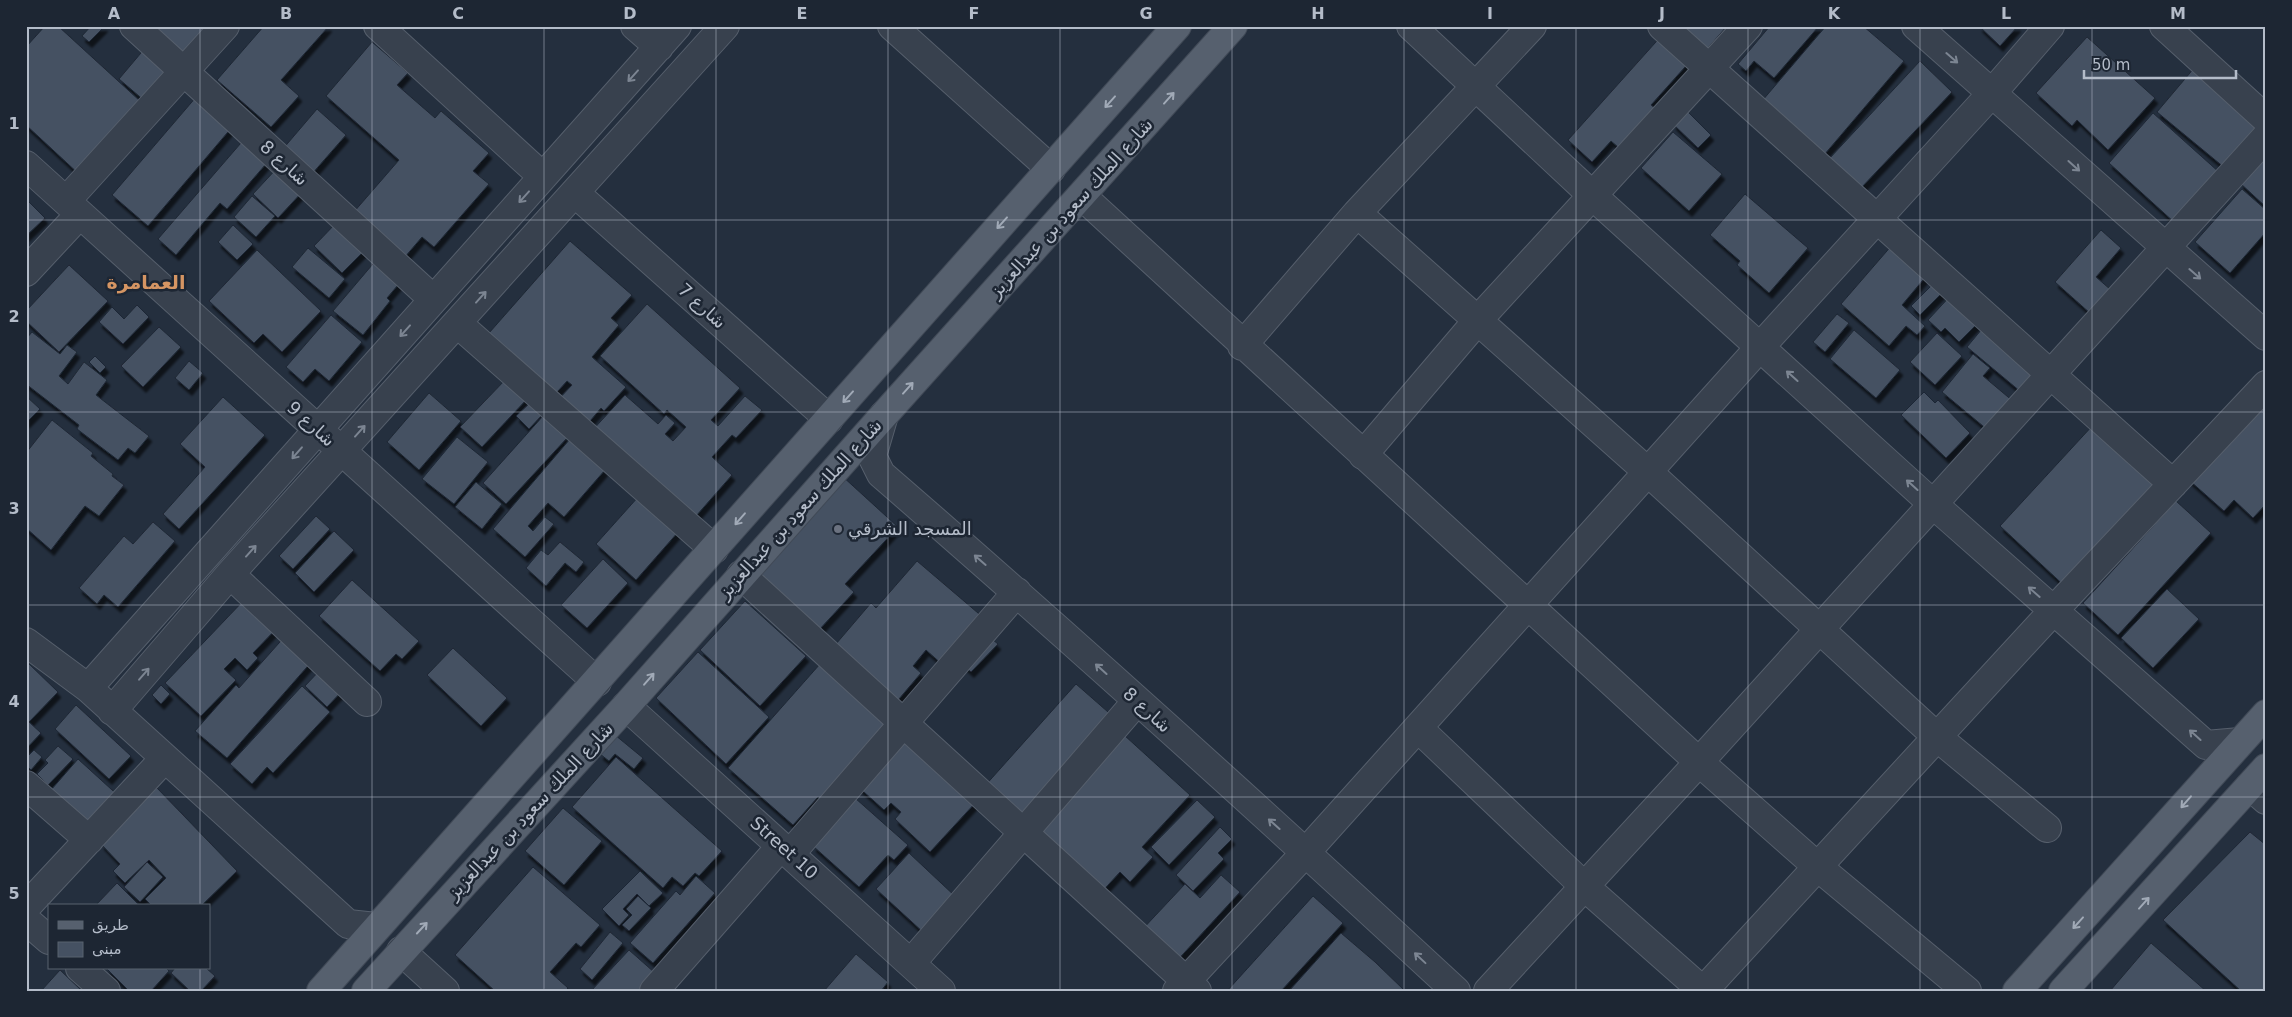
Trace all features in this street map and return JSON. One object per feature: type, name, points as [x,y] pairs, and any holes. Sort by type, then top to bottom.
[{"type":"main road","name":"شارع الملك سعود بن عبدالعزيز","points":[[328,982],[597,682],[1178,26]]},
{"type":"main road","name":"شارع الملك سعود بن عبدالعزيز","points":[[366,991],[401,950],[626,706],[1233,26]]},
{"type":"main road","points":[[2017,991],[2266,714]]},
{"type":"main road","points":[[2063,991],[2260,785]]},
{"type":"street","name":"شارع 8","points":[[134,26],[433,299]]},
{"type":"street","points":[[26,272],[73,208],[184,71],[225,26]]},
{"type":"street","points":[[378,26],[542,176]]},
{"type":"street","points":[[635,26],[659,47]]},
{"type":"street","points":[[88,688],[677,26]]},
{"type":"street","points":[[112,711],[230,574],[725,26]]},
{"type":"street","points":[[892,26],[1050,169]]},
{"type":"street","points":[[1411,26],[1593,196],[1933,504],[2206,745],[2240,742]]},
{"type":"street","points":[[1242,346],[1357,213],[1532,26]]},
{"type":"street","points":[[1662,26],[2173,484]]},
{"type":"street","points":[[1363,455],[1477,321],[1748,26]]},
{"type":"street","points":[[1916,26],[2266,336]]},
{"type":"street","points":[[741,575],[1024,832],[1187,987],[1306,852],[1760,347],[1992,93],[2050,26]]},
{"type":"street","points":[[2164,26],[2266,119]]},
{"type":"street","points":[[1488,991],[1699,762],[2266,137]]},
{"type":"street","name":"شارع 9","points":[[26,165],[597,682]]},
{"type":"street","name":"شارع 7","points":[[575,192],[828,419]]},
{"type":"street","points":[[1082,196],[1242,346],[1699,762],[1818,867],[1967,991]]},
{"type":"street","points":[[1357,213],[1648,472],[1937,737],[2047,828]]},
{"type":"street","points":[[458,323],[714,549]]},
{"type":"street","points":[[1418,728],[1584,886],[1703,991],[2054,610],[2266,385]]},
{"type":"street","name":"شارع 8","points":[[884,415],[872,456],[881,474],[1017,592],[1306,852],[1456,991]]},
{"type":"street","points":[[230,574],[367,702]]},
{"type":"street","points":[[654,991],[904,723],[1017,592]]},
{"type":"street","points":[[26,642],[88,688],[348,924],[376,927]]},
{"type":"street","points":[[910,963],[1137,701]]},
{"type":"street","name":"Street 10","points":[[626,706],[941,991]]},
{"type":"street","points":[[26,907],[164,759]]},
{"type":"street","points":[[26,785],[89,840]]},
{"type":"street","points":[[26,920],[48,939]]},
{"type":"street","points":[[401,950],[444,991]]},
{"type":"street","points":[[82,970],[106,991]]},
{"type":"street","points":[[306,991],[328,982]]},
{"type":"building","points":[[45,26],[58,26],[140,101],[81,176],[26,125],[26,47]]},
{"type":"building","points":[[91,26],[105,26],[89,42],[82,36]]},
{"type":"building","points":[[138,26],[211,26],[186,66]]},
{"type":"building","points":[[264,26],[329,26],[281,80],[299,96],[271,127],[217,80]]},
{"type":"building","points":[[1683,26],[1727,26],[1708,48]]},
{"type":"building","points":[[1770,26],[1819,26],[1774,78],[1754,61],[1746,71],[1738,64]]},
{"type":"building","points":[[1826,26],[1863,26],[1904,61],[1824,155],[1762,101]]},
{"type":"building","points":[[1979,26],[2018,26],[2000,46]]},
{"type":"building","points":[[1664,33],[1693,58],[1651,105],[1662,114],[1626,154],[1611,141],[1592,162],[1568,140]]},
{"type":"building","points":[[2087,37],[2155,98],[2108,150],[2077,120],[2072,126],[2036,93]]},
{"type":"building","points":[[372,42],[408,73],[397,85],[435,118],[441,111],[489,153],[473,171],[489,184],[434,247],[422,237],[404,258],[353,213],[399,160],[326,96]]},
{"type":"building","points":[[146,47],[173,71],[146,102],[119,79]]},
{"type":"building","points":[[2206,54],[2266,131],[2231,173],[2157,112]]},
{"type":"building","points":[[1920,61],[1952,92],[1860,189],[1829,159]]},
{"type":"building","points":[[197,96],[233,126],[148,226],[112,195]]},
{"type":"building","points":[[317,109],[346,135],[311,175],[282,150]]},
{"type":"building","points":[[1686,110],[1711,135],[1698,148],[1673,124]]},
{"type":"building","points":[[2153,113],[2220,173],[2175,223],[2109,163]]},
{"type":"building","points":[[1673,132],[1722,174],[1689,211],[1641,168]]},
{"type":"building","points":[[247,136],[272,157],[227,209],[220,203],[176,255],[158,239]]},
{"type":"building","points":[[2266,156],[2266,207],[2240,183]]},
{"type":"building","points":[[279,166],[304,190],[278,218],[253,194]]},
{"type":"building","points":[[2242,189],[2266,210],[2266,232],[2230,273],[2195,242]]},
{"type":"building","points":[[1745,194],[1808,248],[1769,293],[1737,265],[1740,261],[1710,235]]},
{"type":"building","points":[[252,196],[275,216],[256,237],[234,217]]},
{"type":"building","points":[[26,199],[45,218],[26,236]]},
{"type":"building","points":[[338,221],[366,249],[342,273],[314,246]]},
{"type":"building","points":[[233,225],[253,244],[237,260],[218,242]]},
{"type":"building","points":[[2101,230],[2121,248],[2096,277],[2111,290],[2091,314],[2055,282]]},
{"type":"building","points":[[570,241],[632,295],[611,318],[619,325],[592,357],[626,387],[604,411],[601,408],[585,427],[556,402],[572,385],[567,381],[549,401],[482,341]]},
{"type":"building","points":[[1893,244],[1928,274],[1902,305],[1925,326],[1917,335],[1906,326],[1889,346],[1841,304]]},
{"type":"building","points":[[308,248],[345,279],[329,298],[292,267]]},
{"type":"building","points":[[257,250],[321,311],[282,352],[263,334],[254,343],[209,301]]},
{"type":"building","points":[[378,258],[403,279],[387,298],[390,301],[363,335],[333,311]]},
{"type":"building","points":[[69,265],[108,301],[59,352],[26,321],[26,311]]},
{"type":"building","points":[[1939,278],[1948,287],[1920,315],[1911,306]]},
{"type":"building","points":[[1954,292],[1982,319],[1959,342],[1945,328],[1941,332],[1928,320]]},
{"type":"building","points":[[647,304],[740,388],[711,420],[718,426],[745,396],[762,410],[736,438],[732,435],[712,457],[732,475],[689,524],[589,434],[625,395],[658,424],[666,415],[675,423],[665,434],[673,441],[686,427],[667,410],[664,414],[600,356]]},
{"type":"building","points":[[137,305],[149,317],[123,344],[99,322],[112,307],[124,319]]},
{"type":"building","points":[[1837,314],[1849,323],[1825,352],[1813,342]]},
{"type":"building","points":[[331,315],[362,342],[329,381],[315,369],[303,382],[286,367]]},
{"type":"building","points":[[1987,323],[2041,369],[2021,392],[1967,347]]},
{"type":"building","points":[[159,327],[181,347],[143,387],[121,366]]},
{"type":"building","points":[[1854,330],[1900,370],[1876,398],[1830,359]]},
{"type":"building","points":[[32,332],[60,354],[67,345],[77,352],[59,376],[68,384],[84,362],[107,380],[96,395],[149,436],[135,453],[128,448],[118,460],[77,429],[79,425],[26,384],[26,339]]},
{"type":"building","points":[[1937,333],[1962,356],[1935,385],[1910,362]]},
{"type":"building","points":[[1973,354],[1990,368],[1983,376],[2014,402],[1989,431],[1942,392]]},
{"type":"building","points":[[95,356],[106,367],[100,373],[89,362]]},
{"type":"building","points":[[189,361],[203,373],[189,390],[175,378]]},
{"type":"building","points":[[506,379],[527,399],[482,447],[460,427]]},
{"type":"building","points":[[1924,392],[1935,403],[1938,400],[1970,433],[1946,458],[1901,415]]},
{"type":"building","points":[[429,393],[461,421],[419,470],[387,442]]},
{"type":"building","points":[[26,396],[40,409],[26,423]]},
{"type":"building","points":[[2266,396],[2266,504],[2253,518],[2234,500],[2224,511],[2189,480]]},
{"type":"building","points":[[223,397],[265,435],[179,529],[163,514],[205,467],[180,444]]},
{"type":"building","points":[[531,402],[543,414],[529,429],[516,416]]},
{"type":"building","points":[[543,416],[567,438],[506,504],[483,483]]},
{"type":"building","points":[[52,420],[93,453],[91,456],[124,485],[99,516],[85,506],[51,550],[26,528],[26,453]]},
{"type":"building","points":[[2094,424],[2162,491],[2070,591],[2000,526]]},
{"type":"building","points":[[457,437],[488,462],[454,504],[422,479]]},
{"type":"building","points":[[570,439],[605,470],[564,517],[548,503],[528,526],[533,531],[545,517],[554,524],[525,557],[493,529]]},
{"type":"building","points":[[841,475],[898,527],[845,584],[854,592],[818,631],[753,572]]},
{"type":"building","points":[[476,482],[502,504],[482,529],[455,507]]},
{"type":"building","points":[[639,496],[679,531],[636,580],[596,544]]},
{"type":"building","points":[[2176,501],[2211,533],[2118,635],[2083,603]]},
{"type":"building","points":[[316,516],[330,529],[293,569],[279,556]]},
{"type":"building","points":[[153,522],[175,541],[118,607],[104,595],[97,604],[79,588],[124,536],[133,544]]},
{"type":"building","points":[[334,531],[354,550],[314,592],[295,573]]},
{"type":"building","points":[[560,542],[584,562],[576,572],[565,563],[546,586],[526,568],[541,550],[548,555]]},
{"type":"building","points":[[603,559],[628,583],[587,628],[561,605]]},
{"type":"building","points":[[917,561],[985,619],[944,666],[926,650],[913,666],[921,673],[893,706],[830,651],[871,603],[876,608]]},
{"type":"building","points":[[352,580],[419,641],[402,659],[396,654],[380,671],[319,616]]},
{"type":"building","points":[[2167,589],[2199,619],[2153,668],[2121,638]]},
{"type":"building","points":[[246,598],[277,628],[253,653],[258,658],[247,670],[235,658],[224,669],[236,680],[201,716],[165,683]]},
{"type":"building","points":[[745,601],[806,656],[760,706],[700,650]]},
{"type":"building","points":[[287,634],[314,659],[227,758],[195,731],[236,685],[239,688]]},
{"type":"building","points":[[987,635],[998,644],[971,672],[961,663]]},
{"type":"building","points":[[453,648],[507,698],[481,726],[427,675]]},
{"type":"building","points":[[698,652],[769,717],[726,764],[656,698]]},
{"type":"building","points":[[27,662],[58,692],[29,722],[41,733],[26,749]]},
{"type":"building","points":[[820,664],[890,725],[823,801],[818,797],[793,825],[728,768]]},
{"type":"building","points":[[321,669],[343,690],[327,707],[305,686]]},
{"type":"building","points":[[1076,684],[1116,719],[1023,824],[983,788]]},
{"type":"building","points":[[161,685],[170,694],[161,704],[152,695]]},
{"type":"building","points":[[302,686],[330,712],[273,773],[267,767],[252,784],[230,764]]},
{"type":"building","points":[[76,705],[131,756],[109,779],[55,729]]},
{"type":"building","points":[[902,732],[977,801],[930,852],[895,819],[901,812],[891,803],[884,810],[854,783]]},
{"type":"building","points":[[615,735],[643,758],[634,769],[615,754],[609,761],[600,754]]},
{"type":"building","points":[[1124,735],[1190,795],[1142,847],[1153,857],[1130,882],[1120,872],[1097,897],[1031,837]]},
{"type":"building","points":[[58,746],[73,759],[48,785],[37,774],[48,763],[45,760]]},
{"type":"building","points":[[34,750],[42,757],[31,770],[26,765],[26,758]]},
{"type":"building","points":[[616,757],[722,851],[699,876],[695,873],[683,886],[672,877],[663,888],[572,807]]},
{"type":"building","points":[[78,759],[123,800],[94,830],[51,790]]},
{"type":"building","points":[[157,788],[237,871],[203,904],[150,904],[145,899],[166,878],[149,860],[125,883],[113,871],[120,864],[101,844]]},
{"type":"building","points":[[855,798],[908,845],[894,860],[888,855],[859,887],[813,846]]},
{"type":"building","points":[[1197,800],[1215,817],[1169,865],[1151,847]]},
{"type":"building","points":[[563,808],[602,841],[564,885],[525,851]]},
{"type":"building","points":[[1220,827],[1232,839],[1218,853],[1224,859],[1193,891],[1176,875]]},
{"type":"building","points":[[2250,832],[2266,845],[2266,991],[2241,991],[2163,920]]},
{"type":"building","points":[[909,853],[957,898],[924,933],[876,889]]},
{"type":"building","points":[[147,862],[163,877],[140,902],[124,887]]},
{"type":"building","points":[[533,867],[600,925],[581,947],[576,943],[550,972],[568,988],[565,991],[547,991],[544,989],[543,991],[495,991],[455,955]]},
{"type":"building","points":[[640,871],[663,893],[649,906],[637,894],[623,909],[629,915],[619,926],[602,909]]},
{"type":"building","points":[[1221,875],[1240,892],[1173,965],[1139,933],[1185,884],[1200,898]]},
{"type":"building","points":[[696,876],[715,893],[653,963],[630,943],[676,891],[680,895]]},
{"type":"building","points":[[117,883],[138,904],[97,904]]},
{"type":"building","points":[[638,896],[651,908],[629,931],[622,925],[632,915],[626,909]]},
{"type":"building","points":[[1313,896],[1343,923],[1281,991],[1227,991]]},
{"type":"building","points":[[610,932],[623,943],[592,980],[580,969]]},
{"type":"building","points":[[1341,933],[1375,962],[1405,991],[1289,991]]},
{"type":"building","points":[[2151,943],[2206,991],[2110,991]]},
{"type":"building","points":[[629,950],[655,973],[638,991],[591,991]]},
{"type":"building","points":[[856,954],[888,982],[881,991],[824,991]]},
{"type":"building","points":[[60,970],[82,991],[41,991]]},
{"type":"building","points":[[108,970],[169,971],[151,991],[129,991]]},
{"type":"building","points":[[173,970],[208,970],[215,976],[201,991],[190,991],[171,973]]},
{"type":"place","name":"المسجد الشرقي","points":[[838,529]]},
{"type":"district","name":"العمامرة","points":[[146,282]]}]
